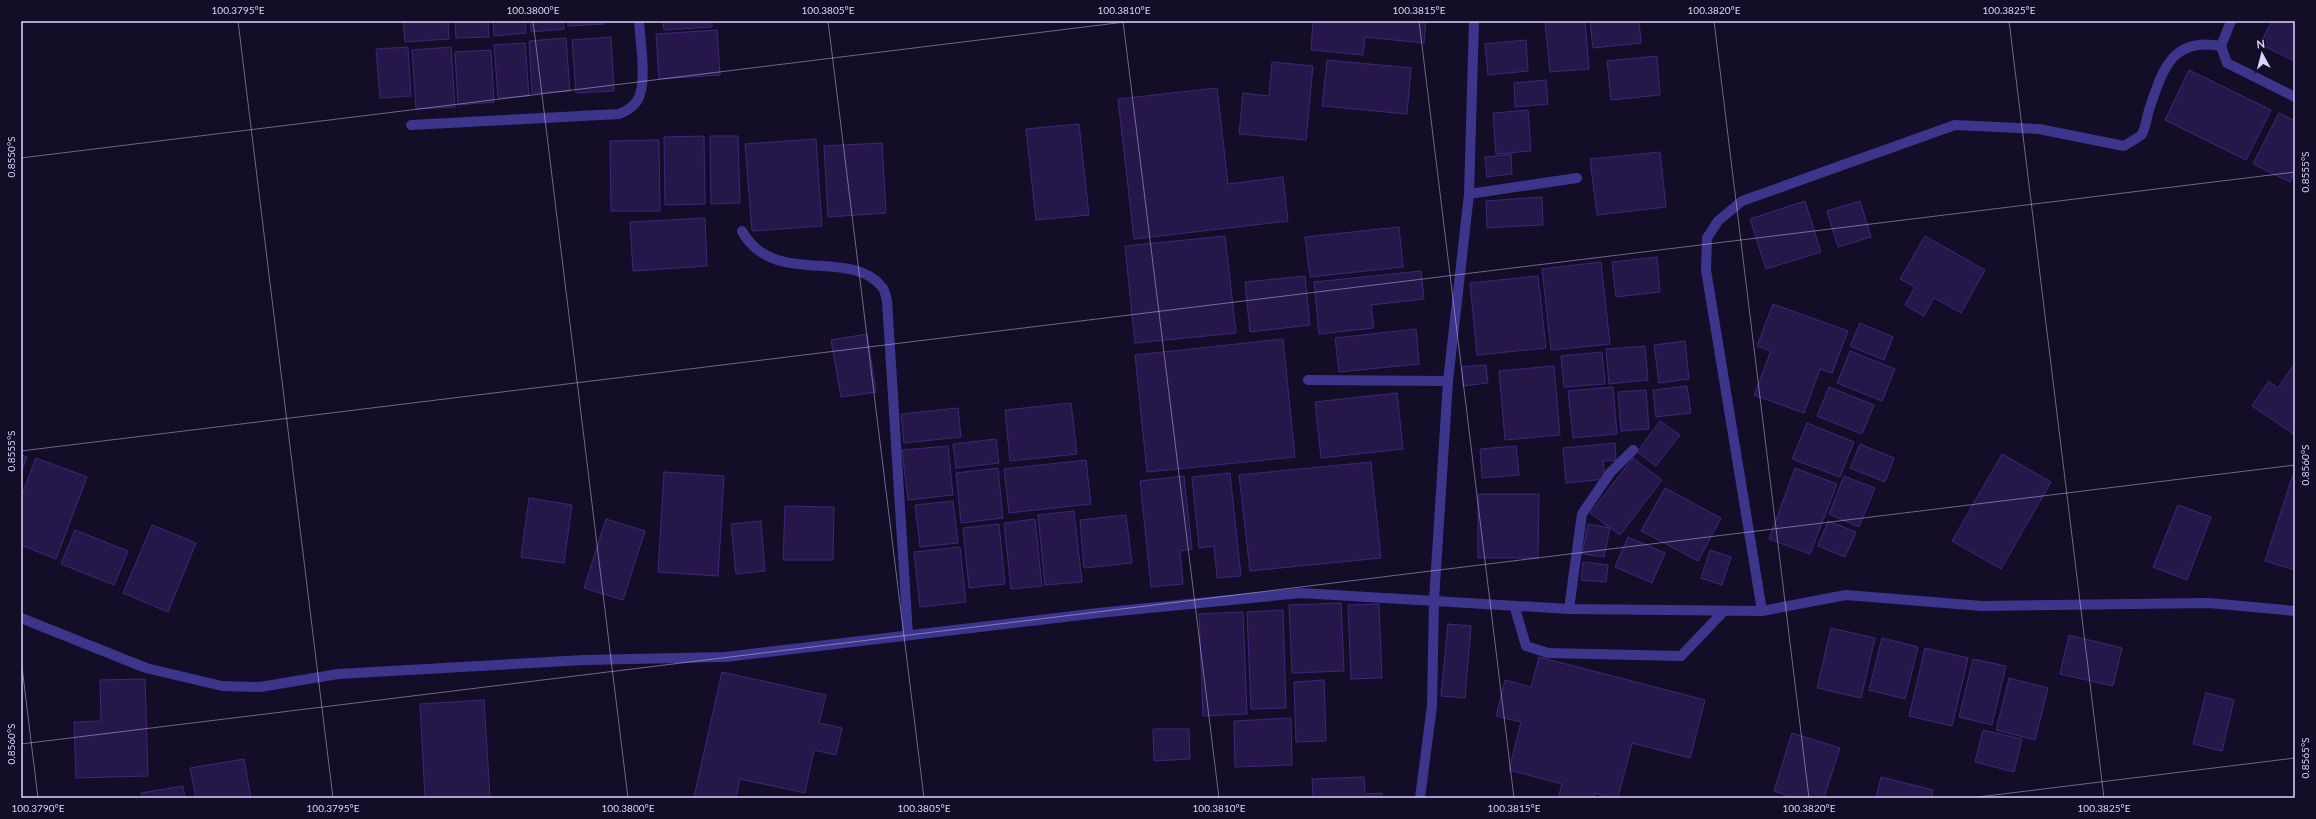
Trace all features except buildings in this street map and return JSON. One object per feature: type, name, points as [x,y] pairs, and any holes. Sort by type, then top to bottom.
[{"type":"street","points":[[411,125],[620,114],[630,109],[638,100],[642,82],[639,21]]},
{"type":"street","points":[[1420,798],[1432,706],[1434,600],[1448,381],[1469,194],[1474,21]]},
{"type":"street","points":[[2231,21],[2221,46],[2227,63],[2295,97]]},
{"type":"street","points":[[1762,611],[1706,270],[1707,238],[1718,221],[1742,201],[1954,126],[2039,129],[2124,146],[2142,134],[2162,74],[2178,52],[2188,46],[2204,43],[2221,46]]},
{"type":"street","points":[[1469,194],[1577,178]]},
{"type":"street","points":[[742,231],[749,244],[763,254],[789,263],[856,270],[869,276],[883,287],[888,301],[908,635]]},
{"type":"street","points":[[1308,380],[1448,381]]},
{"type":"street","points":[[1569,609],[1582,514],[1610,473],[1632,450]]},
{"type":"street","points":[[21,618],[146,668],[222,686],[260,687],[338,674],[584,660],[724,657],[908,635],[1301,593],[1434,600],[1516,608],[1569,609],[1762,611],[1846,594],[1982,606],[2209,603],[2295,611]]},
{"type":"street","points":[[1516,608],[1526,646],[1548,653],[1667,656],[1681,656],[1724,611]]}]
